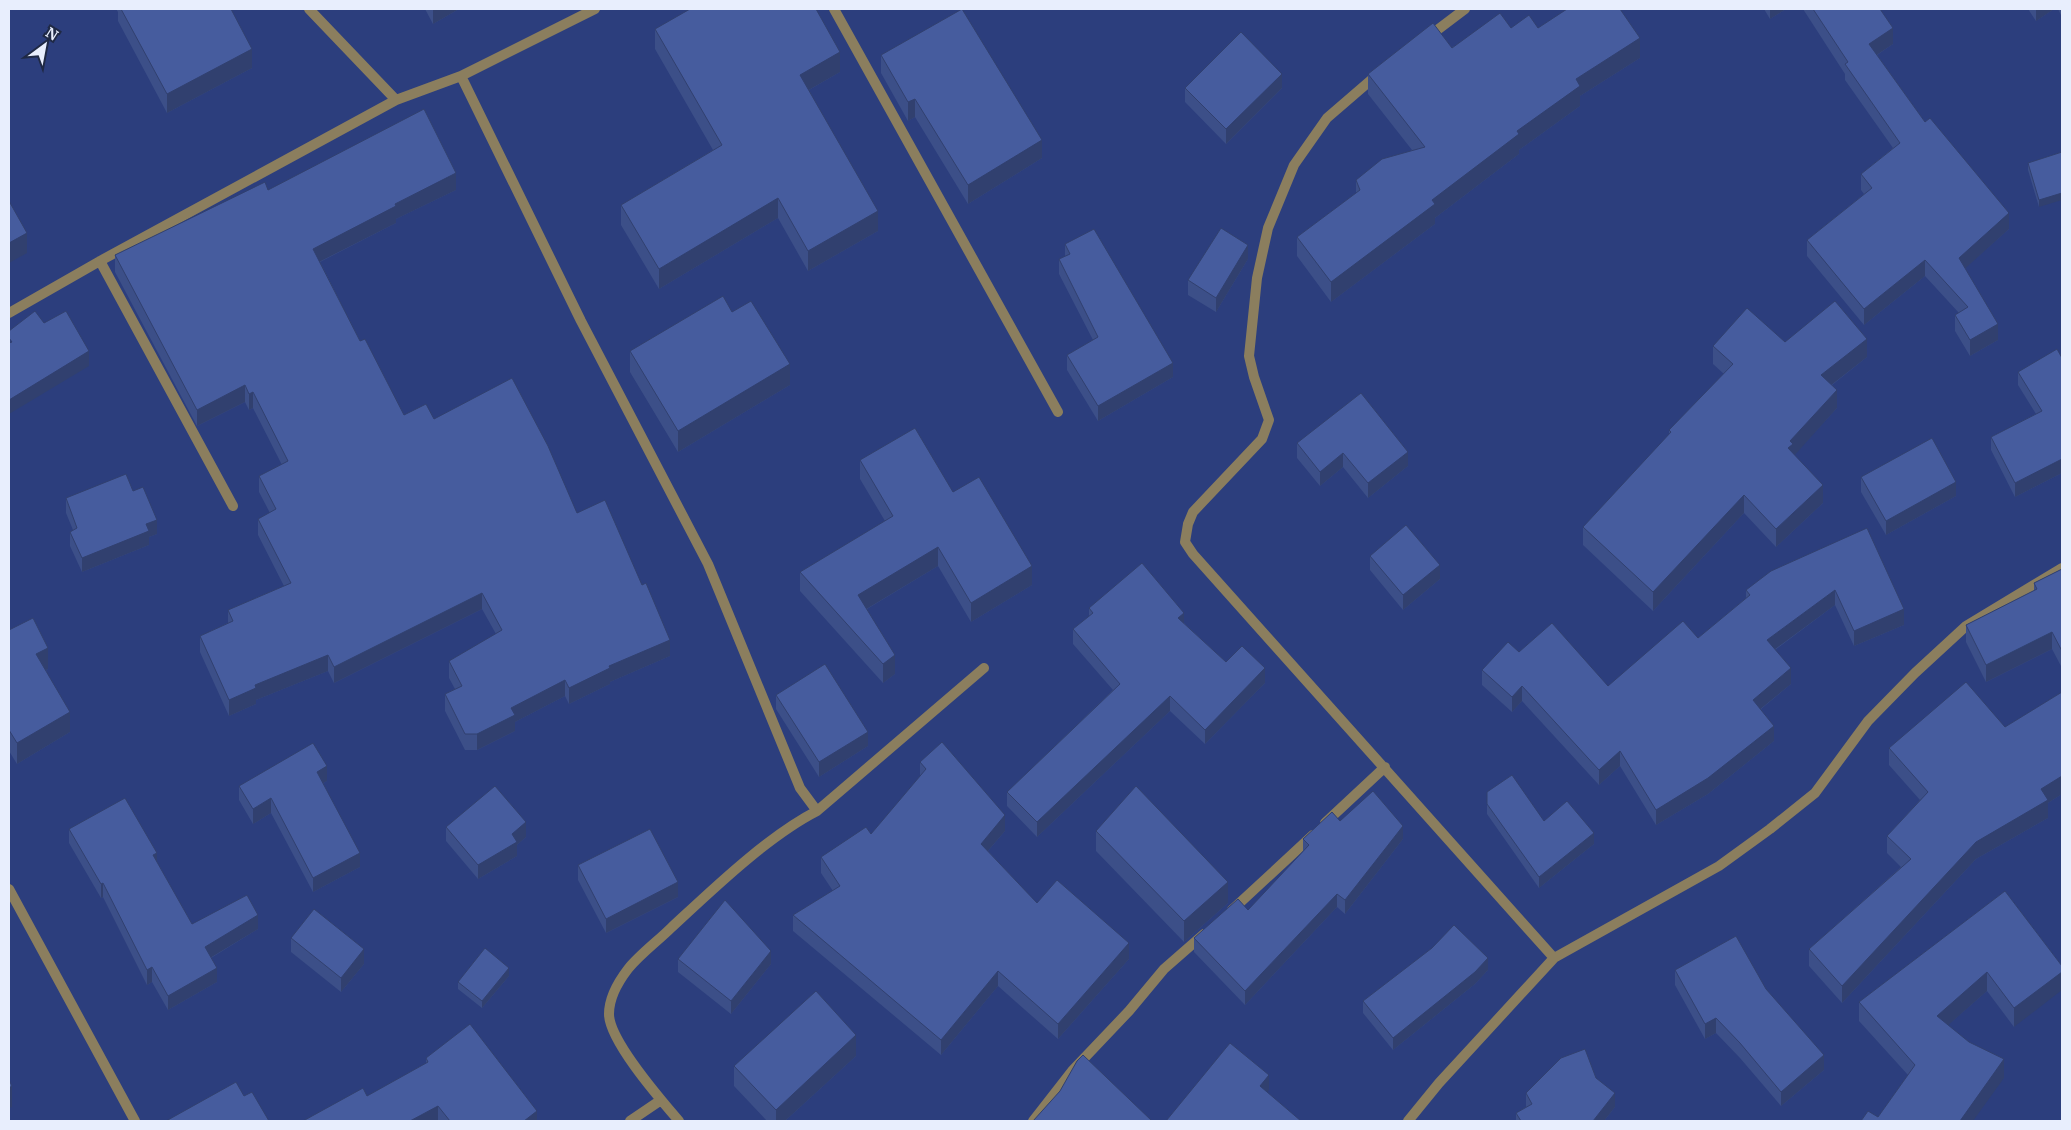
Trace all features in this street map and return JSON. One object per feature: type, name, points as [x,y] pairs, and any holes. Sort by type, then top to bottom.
[{"type":"street","points":[[309,9],[396,100]]},
{"type":"street","points":[[9,313],[100,261],[396,100],[461,76],[595,9]]},
{"type":"street","points":[[834,9],[1058,412]]},
{"type":"street","points":[[1419,44],[1465,9]]},
{"type":"street","points":[[1388,67],[1358,90],[1327,118],[1294,165],[1268,228],[1257,278],[1249,356],[1269,420],[1267,430],[1262,439],[1193,512],[1188,524],[1186,542],[1193,554],[1554,958]]},
{"type":"street","points":[[461,76],[581,321],[708,564],[800,788],[817,811]]},
{"type":"street","points":[[100,261],[233,506]]},
{"type":"street","points":[[1408,1121],[1439,1083],[1554,958],[1718,866],[1770,829],[1815,793],[1868,721],[1915,673],[1966,626],[2062,568]]},
{"type":"street","points":[[679,1121],[661,1100],[617,1040],[609,1014],[614,990],[629,968],[696,905],[798,821],[817,811],[984,668]]},
{"type":"street","points":[[1033,1121],[1072,1071],[1129,1011],[1164,969],[1217,923],[1384,768]]},
{"type":"street","points":[[9,889],[135,1121]]},
{"type":"street","points":[[630,1121],[661,1100]]},
{"type":"building","points":[[121,9],[231,9],[252,49],[167,94]]},
{"type":"building","points":[[690,9],[816,9],[840,52],[800,75],[878,211],[808,251],[778,198],[659,269],[621,205],[722,145],[655,29]]},
{"type":"building","points":[[962,9],[1042,140],[968,185],[915,99],[908,102],[881,55]]},
{"type":"building","points":[[1567,9],[1620,9],[1640,38],[1576,79],[1580,86],[1517,131],[1519,134],[1432,200],[1435,204],[1331,282],[1297,237],[1360,190],[1356,180],[1382,159],[1425,147],[1368,74],[1433,23],[1452,48],[1500,13],[1511,28],[1529,15],[1538,28]]},
{"type":"building","points":[[1813,9],[1880,9],[1893,28],[1869,44],[1925,122],[1930,118],[2009,213],[1959,258],[1998,324],[1970,340],[1955,315],[1968,307],[1925,260],[1864,309],[1807,240],[1872,188],[1861,174],[1900,143],[1845,64],[1848,62]]},
{"type":"building","points":[[1241,32],[1282,74],[1226,129],[1185,88]]},
{"type":"building","points":[[424,109],[456,173],[313,249],[360,341],[365,339],[404,415],[426,404],[434,419],[512,378],[548,446],[577,513],[605,500],[642,585],[646,583],[670,640],[609,666],[610,668],[569,688],[565,680],[511,708],[515,715],[477,734],[465,734],[445,694],[462,686],[449,661],[502,630],[482,593],[334,667],[328,655],[255,685],[256,688],[229,700],[200,636],[233,621],[228,610],[291,583],[258,519],[276,509],[259,476],[288,461],[253,392],[249,394],[245,385],[197,410],[115,255],[265,182],[268,190]]},
{"type":"building","points":[[2062,152],[2062,193],[2039,200],[2028,163]]},
{"type":"building","points":[[9,201],[27,233],[9,243]]},
{"type":"building","points":[[1221,228],[1248,245],[1216,298],[1188,280]]},
{"type":"building","points":[[1094,229],[1173,363],[1098,406],[1067,355],[1098,337],[1059,259],[1070,254],[1065,244]]},
{"type":"building","points":[[723,296],[732,312],[751,301],[790,364],[678,431],[630,351]]},
{"type":"building","points":[[1835,301],[1867,339],[1821,375],[1837,390],[1790,441],[1793,444],[1788,448],[1823,485],[1776,529],[1744,495],[1653,592],[1583,527],[1671,432],[1669,430],[1733,364],[1713,346],[1747,308],[1785,342]]},
{"type":"building","points":[[35,311],[44,323],[66,311],[89,351],[9,400],[9,343],[12,342],[9,338],[9,331]]},
{"type":"building","points":[[2057,349],[2062,358],[2062,459],[2015,483],[1991,437],[2042,411],[2018,372]]},
{"type":"building","points":[[1361,393],[1408,452],[1368,483],[1343,453],[1320,472],[1297,443]]},
{"type":"building","points":[[915,428],[953,492],[979,477],[1032,566],[971,603],[938,547],[858,595],[895,655],[883,664],[800,572],[893,516],[860,460]]},
{"type":"building","points":[[1932,438],[1956,482],[1886,521],[1861,477]]},
{"type":"building","points":[[126,474],[133,491],[143,487],[157,520],[146,524],[149,531],[82,558],[70,532],[77,528],[66,498]]},
{"type":"building","points":[[1406,525],[1440,565],[1403,595],[1370,556]]},
{"type":"building","points":[[1867,528],[1904,609],[1854,631],[1835,590],[1767,640],[1791,668],[1753,700],[1774,726],[1708,778],[1656,810],[1620,751],[1599,770],[1522,686],[1512,697],[1482,670],[1508,642],[1519,652],[1552,623],[1608,686],[1683,621],[1698,638],[1750,595],[1746,590],[1771,571]]},
{"type":"building","points":[[1142,563],[1184,613],[1178,618],[1226,662],[1242,646],[1265,668],[1205,730],[1170,696],[1037,822],[1007,792],[1120,684],[1073,629],[1093,613],[1089,608]]},
{"type":"building","points":[[2062,569],[2062,651],[2052,632],[1986,665],[1966,625],[2037,589],[2034,583]]},
{"type":"building","points":[[33,618],[48,648],[36,654],[70,712],[17,743],[9,730],[9,630]]},
{"type":"building","points":[[825,664],[868,732],[819,762],[776,695]]},
{"type":"building","points":[[1966,682],[2005,727],[2062,692],[2062,776],[2041,789],[2048,800],[1976,842],[1842,986],[1809,949],[1911,859],[1887,836],[1928,792],[1889,748]]},
{"type":"building","points":[[942,742],[1005,815],[981,844],[1037,903],[1057,880],[1129,943],[1058,1024],[998,971],[941,1040],[793,915],[840,886],[821,857],[866,827],[871,834],[926,769],[920,762]]},
{"type":"building","points":[[313,743],[327,766],[317,772],[360,853],[313,878],[271,798],[253,809],[239,786]]},
{"type":"building","points":[[1512,775],[1544,821],[1567,801],[1594,833],[1539,877],[1487,804],[1487,792]]},
{"type":"building","points":[[495,786],[526,822],[512,834],[517,842],[478,865],[446,827]]},
{"type":"building","points":[[1136,786],[1228,882],[1184,921],[1096,831]]},
{"type":"building","points":[[1373,791],[1403,826],[1345,900],[1337,894],[1245,991],[1194,938],[1238,899],[1248,910],[1309,845],[1303,839],[1332,812],[1340,821]]},
{"type":"building","points":[[125,798],[157,853],[153,855],[192,924],[247,895],[258,915],[205,947],[217,968],[168,996],[152,967],[147,970],[103,883],[101,884],[69,829]]},
{"type":"building","points":[[650,829],[678,882],[606,919],[578,865]]},
{"type":"building","points":[[2005,891],[2062,966],[2062,972],[2014,1008],[1987,972],[1937,1016],[1969,1042],[2004,1059],[1960,1121],[1861,1121],[1868,1111],[1878,1117],[1915,1065],[1859,1002]]},
{"type":"building","points":[[725,900],[771,951],[731,1001],[678,959]]},
{"type":"building","points":[[314,909],[364,949],[341,978],[291,938]]},
{"type":"building","points":[[1454,925],[1488,958],[1475,972],[1393,1038],[1363,1001],[1432,948]]},
{"type":"building","points":[[1736,936],[1766,989],[1824,1055],[1781,1092],[1740,1043],[1716,1018],[1705,1024],[1675,970]]},
{"type":"building","points":[[485,948],[509,968],[482,1001],[458,982]]},
{"type":"building","points":[[816,991],[856,1035],[776,1110],[734,1066]]},
{"type":"building","points":[[470,1024],[537,1111],[524,1121],[450,1121],[438,1106],[410,1121],[303,1121],[363,1088],[367,1096],[428,1062],[426,1058]]},
{"type":"building","points":[[1230,1043],[1269,1075],[1260,1086],[1301,1121],[1166,1121]]},
{"type":"building","points":[[1585,1049],[1596,1078],[1615,1093],[1593,1121],[1521,1121],[1516,1113],[1532,1104],[1526,1093],[1561,1058]]},
{"type":"building","points":[[1083,1055],[1152,1121],[1033,1121],[1060,1091],[1077,1061]]},
{"type":"building","points":[[236,1082],[244,1096],[252,1092],[269,1121],[166,1121]]}]
